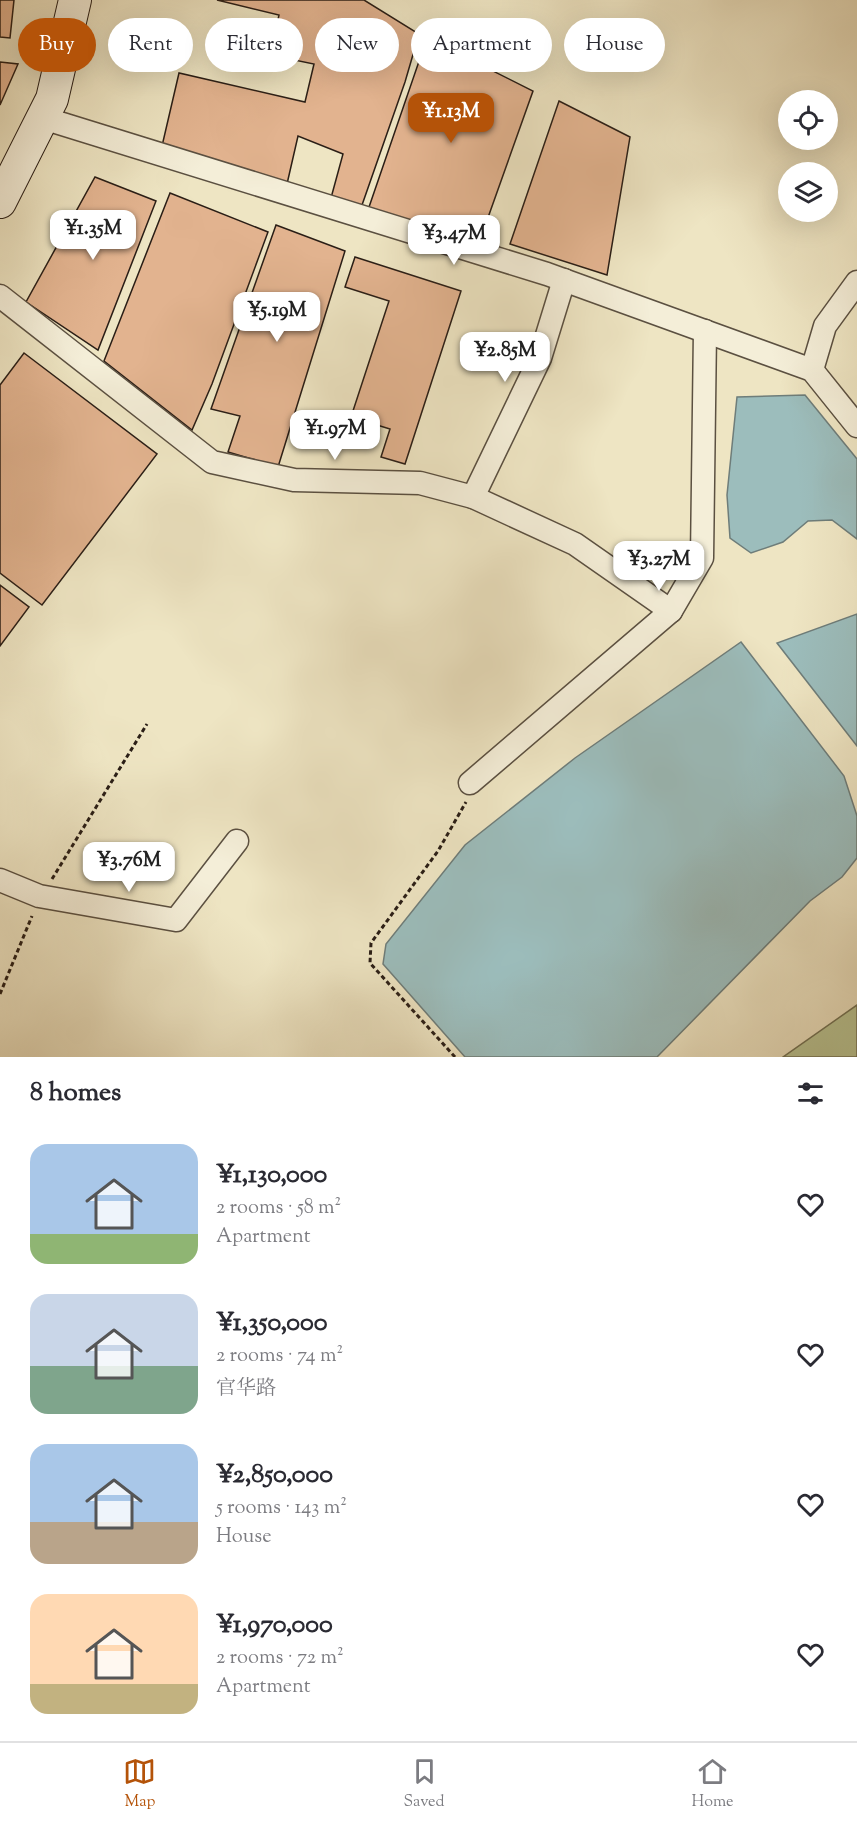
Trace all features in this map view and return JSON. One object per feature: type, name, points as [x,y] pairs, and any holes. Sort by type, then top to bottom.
[{"type":"main road","points":[[0,202],[52,99],[75,0]]},
{"type":"street","points":[[43,118],[564,280],[812,370],[857,426]]},
{"type":"street","points":[[473,496],[540,358],[564,280]]},
{"type":"street","points":[[812,370],[825,326],[857,282]]},
{"type":"street","points":[[0,296],[212,462],[294,480],[420,483],[473,496],[575,544],[671,611]]},
{"type":"street","points":[[475,778],[671,611],[702,558],[705,331]]},
{"type":"street","points":[[0,880],[39,896],[176,920],[237,841]]},
{"type":"path","points":[[0,994],[39,896],[60,867],[147,724]]},
{"type":"path","points":[[455,1057],[370,963],[372,944],[438,851],[475,778]]},
{"type":"green space","points":[[857,1005],[857,1057],[783,1057]]},
{"type":"water","points":[[805,395],[857,459],[857,539],[832,520],[808,521],[783,542],[751,553],[730,538],[727,495],[737,397]]},
{"type":"water","points":[[857,614],[857,746],[777,643]]},
{"type":"water","points":[[741,642],[844,776],[857,816],[857,858],[842,877],[810,901],[657,1057],[465,1057],[383,964],[386,944],[465,845],[575,758]]},
{"type":"building","points":[[0,0],[14,0],[10,38],[0,37]]},
{"type":"building","points":[[217,0],[364,0],[393,18],[315,18],[315,72],[399,72],[399,22],[411,29],[411,61],[362,205],[331,198],[343,154],[298,136],[287,184],[162,146],[179,73],[305,102],[314,64],[303,62],[303,18],[278,18],[279,15]]},
{"type":"building","points":[[0,62],[18,64],[0,105]]},
{"type":"building","points":[[415,72],[495,72],[533,91],[480,240],[368,210]]},
{"type":"building","points":[[559,101],[630,137],[607,275],[510,244]]},
{"type":"building","points":[[95,177],[156,201],[98,350],[26,302]]},
{"type":"building","points":[[170,193],[268,232],[212,384],[192,430],[104,361]]},
{"type":"building","points":[[276,225],[345,251],[278,467],[228,452],[240,416],[211,409]]},
{"type":"building","points":[[355,257],[461,291],[405,464],[381,457],[390,429],[351,417],[389,301],[345,287]]},
{"type":"building","points":[[24,353],[157,454],[42,605],[0,573],[0,385]]},
{"type":"building","points":[[0,585],[29,607],[0,646]]}]
